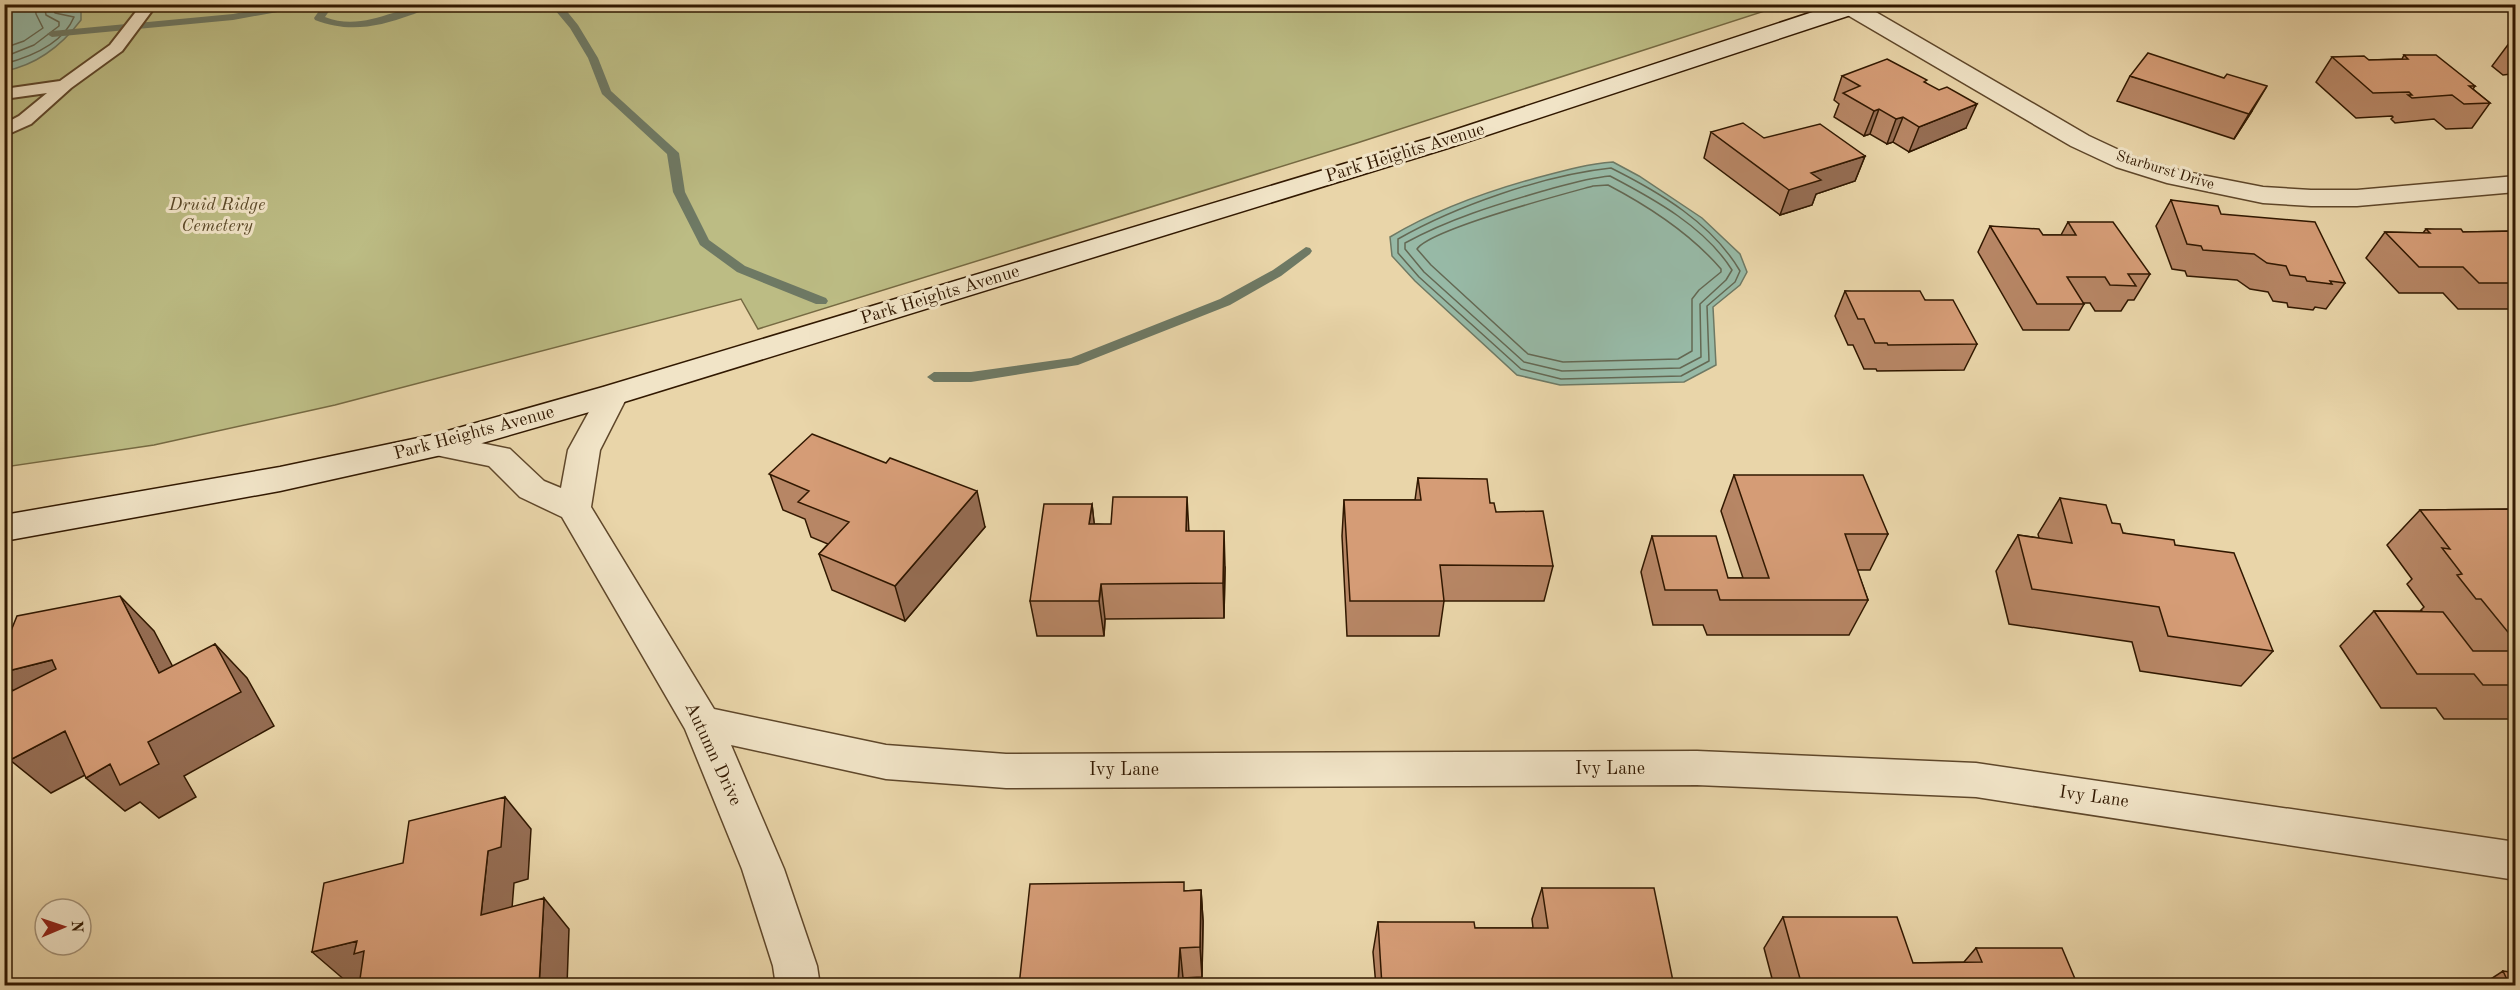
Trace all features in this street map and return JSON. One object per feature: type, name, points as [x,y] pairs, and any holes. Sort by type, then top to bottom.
[{"type":"street","name":"Starburst Drive","points":[[1856,6],[2080,141],[2125,162],[2176,178],[2263,195],[2311,198],[2357,198],[2516,184]]},
{"type":"street","name":"Park Heights Avenue","points":[[4,528],[280,479],[437,445],[613,395],[1428,147],[1856,6]]},
{"type":"street","points":[[437,445],[499,457],[532,489],[574,508],[584,450],[613,395]]},
{"type":"street","name":"Autumn Drive","points":[[574,508],[702,723],[763,869],[795,966],[798,986]]},
{"type":"street","name":"Ivy Lane","points":[[702,723],[886,762],[1006,771],[1697,768],[1976,780],[2516,861]]},
{"type":"lane","points":[[4,131],[25,120],[65,85],[116,48],[150,4]]},
{"type":"lane","points":[[4,94],[65,85]]},
{"type":"green space","name":"Druid Ridge Cemetery","points":[[4,5],[1783,5],[1357,143],[758,329],[741,299],[335,405],[154,445],[5,467]]},
{"type":"water","points":[[5,4],[51,5],[81,11],[81,20],[48,53],[27,64],[5,71]]},
{"type":"water","points":[[1613,162],[1639,176],[1702,218],[1740,254],[1747,272],[1740,285],[1713,307],[1716,365],[1684,382],[1560,385],[1517,375],[1415,281],[1392,256],[1390,237],[1443,210],[1498,189],[1536,178],[1584,166]]},
{"type":"building","points":[[2148,53],[2224,78],[2227,74],[2267,86],[2249,114],[2130,76]]},
{"type":"building","points":[[2404,55],[2436,55],[2475,86],[2469,86],[2490,103],[2464,104],[2452,95],[2412,98],[2408,95],[2412,95],[2409,92],[2373,93],[2332,57],[2364,56],[2369,60],[2408,59]]},
{"type":"building","points":[[1887,59],[1927,80],[1924,82],[1939,90],[1947,87],[1977,104],[1919,127],[1903,117],[1896,119],[1879,109],[1874,111],[1843,93],[1860,86],[1842,76]]},
{"type":"building","points":[[1743,123],[1764,138],[1820,124],[1865,156],[1811,173],[1821,180],[1789,190],[1711,132]]},
{"type":"building","points":[[2171,200],[2218,206],[2221,214],[2315,222],[2345,283],[2307,281],[2305,277],[2290,275],[2286,266],[2267,263],[2254,254],[2203,250],[2201,246],[2187,244]]},
{"type":"building","points":[[2068,222],[2113,222],[2150,274],[2128,274],[2136,286],[2110,285],[2105,277],[2067,277],[2084,304],[2037,304],[1990,226],[2039,229],[2043,235],[2076,235]]},
{"type":"building","points":[[2426,229],[2461,229],[2463,232],[2516,231],[2516,283],[2479,283],[2463,267],[2419,267],[2385,232],[2430,233]]},
{"type":"building","points":[[1845,291],[1920,291],[1925,300],[1953,300],[1977,344],[1888,345],[1887,343],[1875,343],[1864,319],[1858,319]]},
{"type":"building","points":[[812,434],[886,463],[890,458],[977,491],[895,586],[819,554],[849,522],[798,502],[809,491],[769,474]]},
{"type":"building","points":[[1734,475],[1863,475],[1888,534],[1845,534],[1868,600],[1720,600],[1717,590],[1665,590],[1652,536],[1716,536],[1728,578],[1769,578]]},
{"type":"building","points":[[1418,478],[1487,479],[1490,503],[1494,503],[1496,512],[1543,511],[1553,566],[1440,565],[1444,601],[1350,601],[1344,500],[1421,500]]},
{"type":"building","points":[[1113,497],[1187,497],[1186,531],[1224,531],[1223,583],[1101,584],[1099,601],[1030,601],[1044,504],[1092,504],[1089,524],[1111,524]]},
{"type":"building","points":[[2060,498],[2106,505],[2112,523],[2120,524],[2123,533],[2174,540],[2175,545],[2234,553],[2273,651],[2168,636],[2159,607],[2032,589],[2018,535],[2072,543]]},
{"type":"building","points":[[2516,509],[2516,642],[2481,599],[2476,599],[2457,575],[2462,574],[2442,548],[2450,549],[2420,510]]},
{"type":"building","points":[[120,596],[159,673],[215,644],[241,692],[148,742],[159,764],[120,785],[110,764],[86,778],[65,731],[10,760],[4,747],[4,695],[56,669],[52,660],[4,672],[4,648],[17,616]]},
{"type":"building","points":[[2374,611],[2443,612],[2473,651],[2516,651],[2516,685],[2483,685],[2474,674],[2417,674]]},
{"type":"building","points":[[505,797],[501,847],[488,851],[481,915],[544,898],[539,986],[359,986],[364,951],[354,954],[357,941],[312,952],[324,883],[403,863],[409,821]]},
{"type":"building","points":[[1184,882],[1184,891],[1201,890],[1200,947],[1180,948],[1178,983],[1198,982],[1198,986],[1019,986],[1030,884]]},
{"type":"building","points":[[1542,888],[1654,888],[1674,986],[1382,986],[1378,922],[1474,922],[1475,928],[1548,928]]},
{"type":"building","points":[[1783,917],[1897,917],[1913,963],[1982,962],[1976,948],[2062,948],[2078,986],[1802,986]]},
{"type":"building","points":[[2503,971],[2516,973],[2516,986],[2510,986]]},
{"type":"waterway","points":[[52,34],[233,17],[317,4]]},
{"type":"waterway","points":[[329,4],[319,18],[347,26],[376,23],[432,4]]},
{"type":"waterway","points":[[555,4],[574,27],[593,58],[606,92],[673,153],[679,192],[704,242],[741,269],[821,301]]},
{"type":"waterway","points":[[934,377],[971,377],[1073,362],[1225,302],[1277,273],[1306,251]]}]
